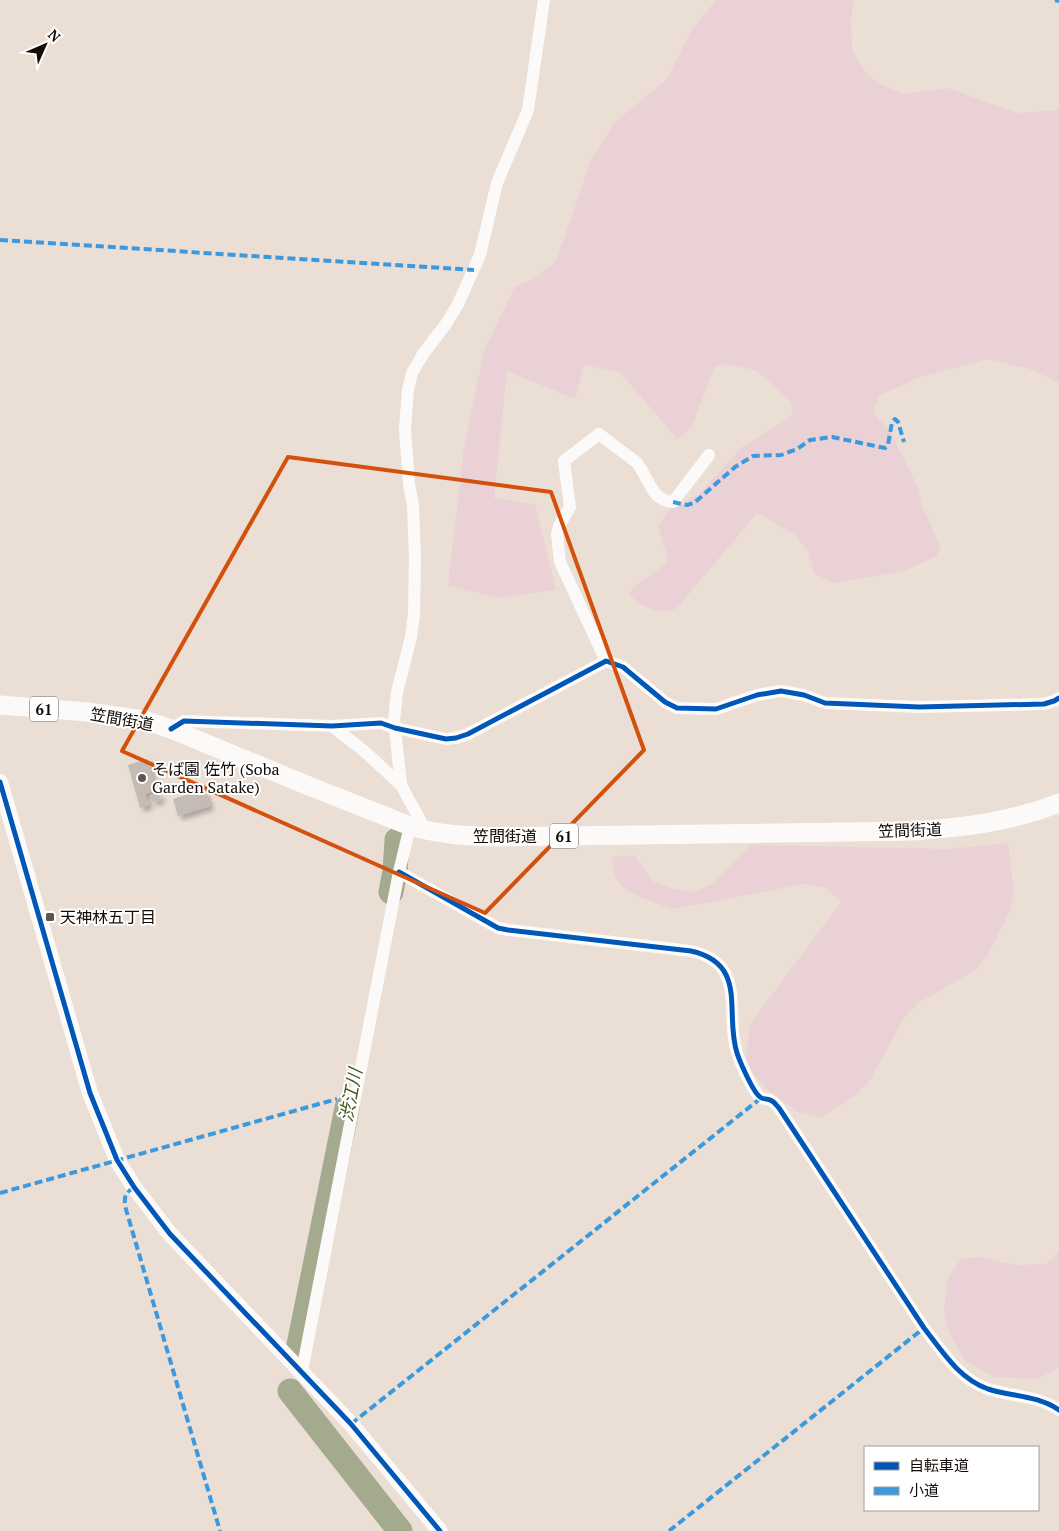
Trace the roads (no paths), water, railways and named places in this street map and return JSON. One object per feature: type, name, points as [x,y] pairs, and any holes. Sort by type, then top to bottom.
[{"type":"main road","name":"笠間街道","points":[[0,706],[120,716],[144,720],[171,729],[299,782],[418,828],[453,836],[914,832],[959,828],[1005,820],[1059,803]]},
{"type":"street","points":[[302,1370],[399,872],[418,828],[401,785],[395,728],[397,692],[411,637],[414,614],[415,558],[413,506],[409,484],[405,429],[408,390],[415,367],[458,304],[477,263],[497,183],[528,110],[544,0]]},
{"type":"street","points":[[709,455],[673,502],[657,496],[650,488],[636,462],[598,434],[564,462],[570,507],[559,526],[557,534],[560,562],[606,661],[623,667],[665,702],[677,708],[716,709],[757,695],[781,692],[804,695],[825,703],[919,707],[1044,704],[1054,702],[1059,698]]},
{"type":"street","points":[[171,729],[184,721],[332,726],[381,723],[395,728],[446,739],[456,738],[468,734],[606,661]]},
{"type":"street","points":[[332,726],[364,750],[401,785]]},
{"type":"street","points":[[0,782],[90,1093],[117,1160],[134,1187],[170,1234],[352,1424],[440,1531]]},
{"type":"street","points":[[399,872],[498,928],[690,951],[711,958],[723,971],[730,984],[735,1047],[746,1074],[758,1096],[763,1099],[772,1100],[779,1108],[924,1328],[950,1362],[969,1379],[988,1389],[1036,1399],[1059,1410]]},
{"type":"waterway","name":"渋江川","points":[[391,892],[395,871],[397,840]]},
{"type":"waterway","name":"渋江川","points":[[298,1350],[347,1108]]},
{"type":"waterway","name":"渋江川","points":[[290,1391],[400,1531]]},
{"type":"place","name":"そば園 佐竹 (Soba Garden Satake)","points":[[142,778]]},
{"type":"place","name":"天神林五丁目","points":[[50,917]]}]
